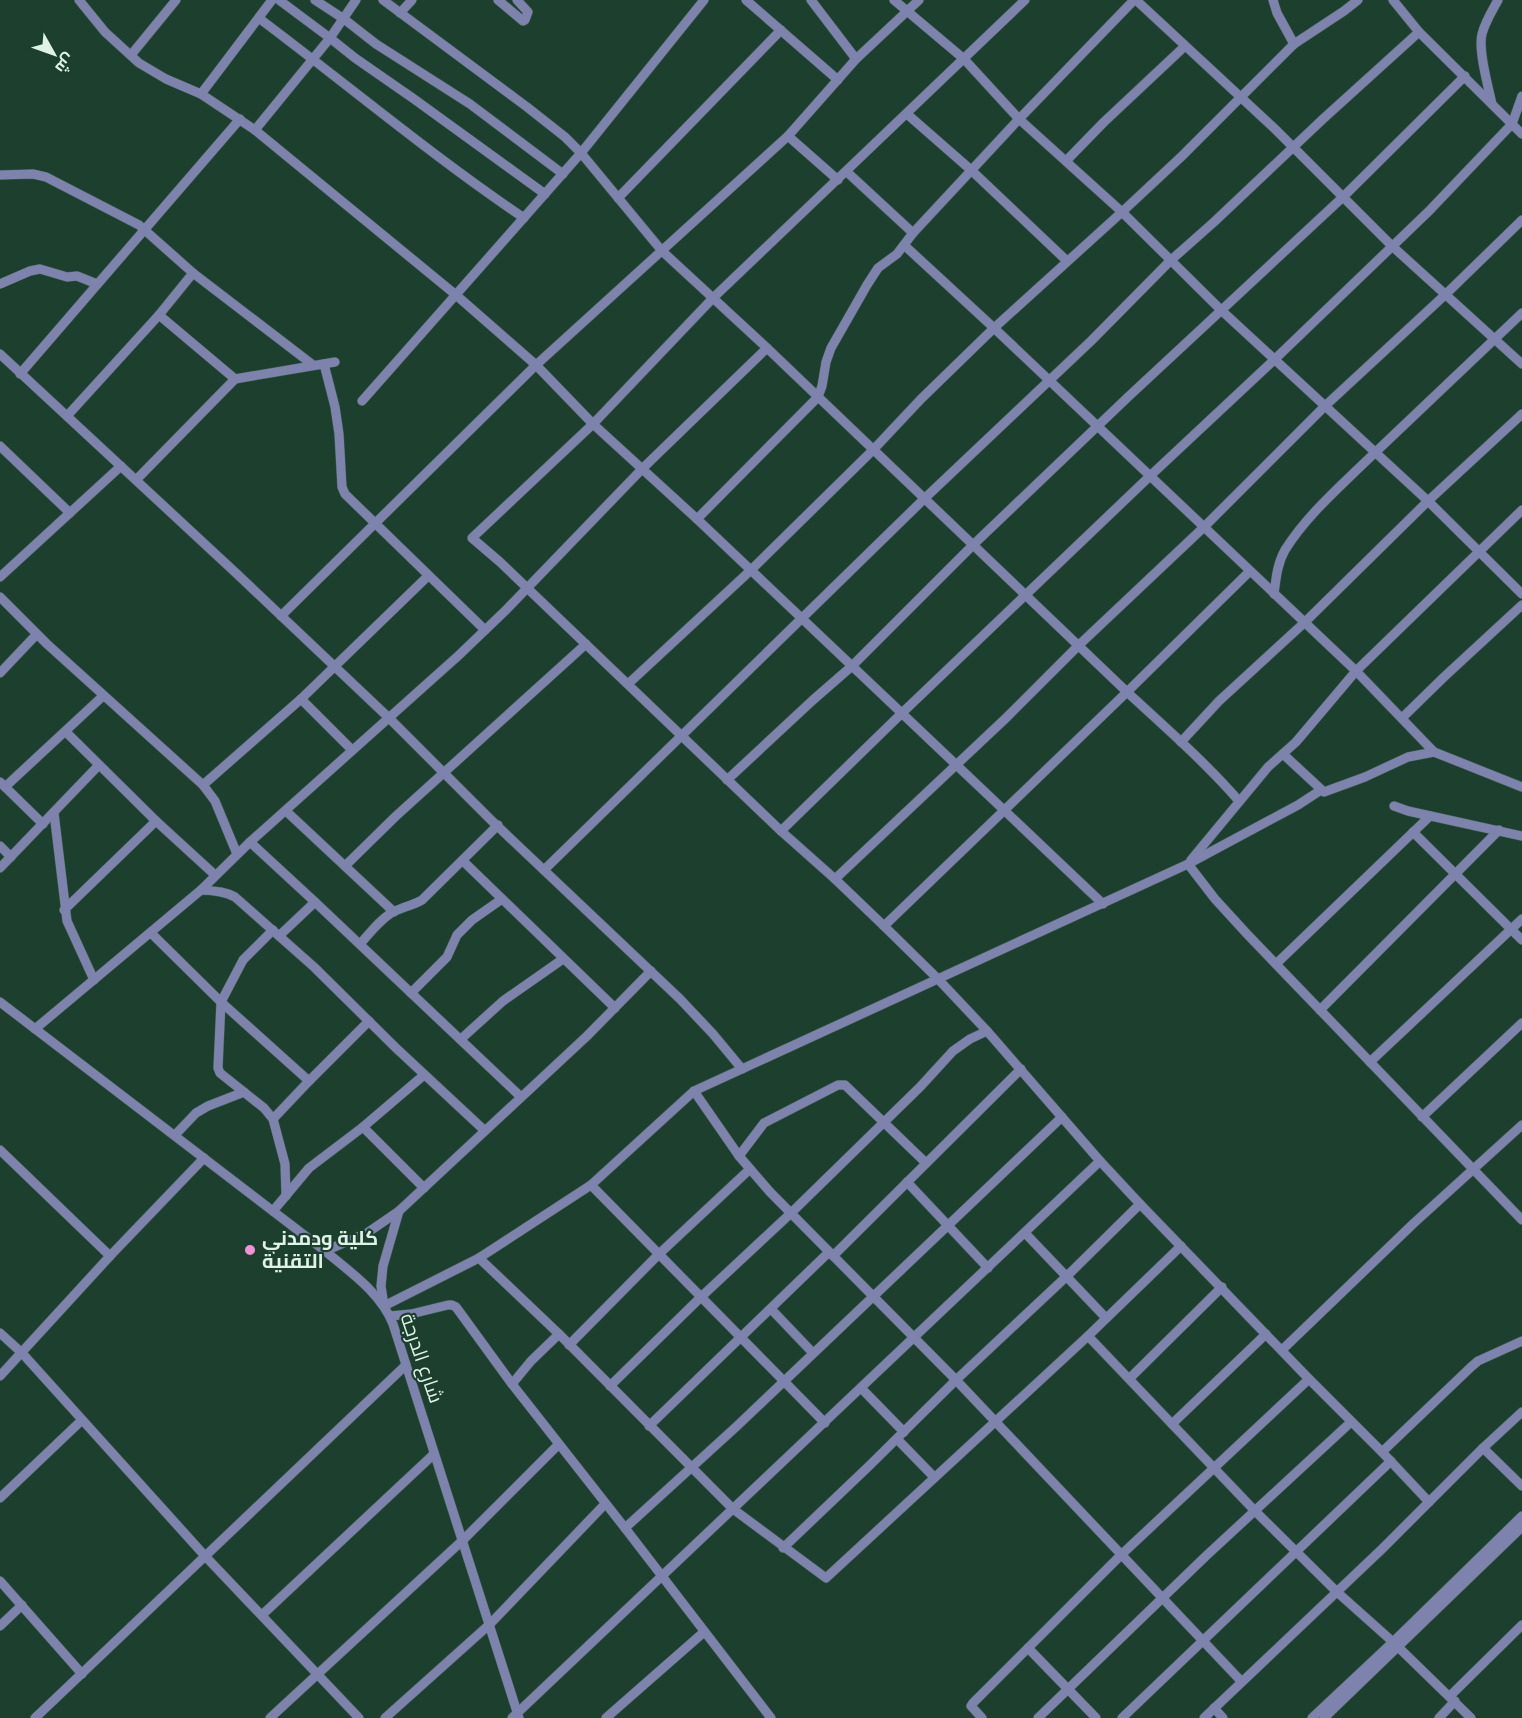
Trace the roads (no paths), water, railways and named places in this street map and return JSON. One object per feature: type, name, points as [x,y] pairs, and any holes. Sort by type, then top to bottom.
[{"type":"street","points":[[79,0],[105,32],[140,63],[153,72],[201,94],[255,130],[456,295],[536,365],[593,424],[643,468],[1103,904]]},
{"type":"street","points":[[131,55],[176,0]]},
{"type":"street","points":[[201,94],[260,19],[272,0]]},
{"type":"street","points":[[279,0],[355,58],[544,194]]},
{"type":"street","points":[[315,0],[376,44],[470,104],[563,174]]},
{"type":"street","points":[[255,130],[344,20],[356,0]]},
{"type":"street","points":[[383,0],[527,106],[581,153],[662,250],[1181,742],[1226,785],[1239,801]]},
{"type":"street","points":[[400,13],[412,0]]},
{"type":"street","points":[[498,0],[523,21],[528,12],[517,0]]},
{"type":"street","points":[[362,401],[581,153],[704,0]]},
{"type":"street","points":[[746,0],[838,80]]},
{"type":"street","points":[[811,0],[856,59]]},
{"type":"street","points":[[894,0],[964,59],[1019,118],[1122,212],[1274,360],[1428,501],[1522,594]]},
{"type":"street","points":[[281,616],[536,365],[788,136],[856,59],[919,0]]},
{"type":"street","points":[[1025,0],[713,298],[593,424],[472,538],[527,587],[938,979],[1140,1204],[1429,1502]]},
{"type":"street","points":[[697,519],[818,397],[831,348],[878,268],[897,254],[913,233],[1019,118],[1135,0],[1241,96],[1392,246],[1522,364]]},
{"type":"street","points":[[1273,0],[1277,13],[1294,44]]},
{"type":"street","points":[[628,684],[751,570],[994,328],[1122,212],[1294,44],[1358,0]]},
{"type":"street","points":[[1393,0],[1419,32],[1522,134]]},
{"type":"street","points":[[1492,105],[1482,56],[1481,36],[1498,0]]},
{"type":"street","points":[[260,19],[455,170],[524,218]]},
{"type":"street","points":[[618,198],[781,30]]},
{"type":"street","points":[[544,870],[924,499],[1050,381],[1170,261],[1419,32]]},
{"type":"street","points":[[1066,161],[1185,46]]},
{"type":"street","points":[[727,780],[852,666],[973,545],[1343,197],[1465,76]]},
{"type":"street","points":[[781,831],[1026,594],[1429,211],[1512,124],[1522,96]]},
{"type":"street","points":[[907,114],[971,170],[1067,261]]},
{"type":"street","points":[[20,374],[240,119]]},
{"type":"street","points":[[788,136],[838,180]]},
{"type":"street","points":[[847,172],[913,233]]},
{"type":"street","points":[[0,175],[33,174],[46,177],[132,221],[194,273],[313,365]]},
{"type":"street","points":[[835,879],[1006,718],[1079,645],[1203,528],[1325,406],[1522,220]]},
{"type":"street","points":[[904,245],[1356,671],[1434,752],[1522,787]]},
{"type":"street","points":[[0,284],[40,269],[67,277],[77,276],[97,284]]},
{"type":"street","points":[[67,416],[194,273]]},
{"type":"street","points":[[1274,594],[1277,569],[1284,552],[1296,534],[1335,492],[1522,313]]},
{"type":"street","points":[[159,315],[235,379]]},
{"type":"street","points":[[35,1029],[201,890],[250,842],[458,656],[643,468],[766,348]]},
{"type":"street","points":[[0,354],[388,717],[651,971],[713,1034],[742,1070]]},
{"type":"street","points":[[136,480],[235,379],[335,362]]},
{"type":"street","points":[[324,364],[338,425],[342,487],[345,494],[485,630]]},
{"type":"street","points":[[1181,742],[1219,701],[1522,414]]},
{"type":"street","points":[[1,450],[70,513]]},
{"type":"street","points":[[0,577],[121,466]]},
{"type":"street","points":[[1188,864],[1268,767],[1296,742],[1356,671],[1522,510]]},
{"type":"street","points":[[884,926],[1250,571]]},
{"type":"street","points":[[203,785],[301,699],[428,576]]},
{"type":"street","points":[[0,597],[36,634],[203,785],[215,801],[237,854]]},
{"type":"street","points":[[1402,718],[1522,605]]},
{"type":"street","points":[[0,673],[36,634]]},
{"type":"street","points":[[345,866],[396,816],[586,644]]},
{"type":"street","points":[[43,824],[3,785],[66,732],[103,696]]},
{"type":"street","points":[[301,699],[352,750]]},
{"type":"street","points":[[66,732],[156,821],[215,875]]},
{"type":"street","points":[[1282,754],[1321,790],[1327,792],[1408,757],[1434,752]]},
{"type":"street","points":[[0,868],[99,765]]},
{"type":"street","points":[[399,1211],[383,1266],[381,1286],[384,1306],[479,1258],[591,1185],[694,1091],[1188,864],[1298,805],[1321,790]]},
{"type":"street","points":[[1394,806],[1522,836]]},
{"type":"street","points":[[285,812],[394,912]]},
{"type":"street","points":[[54,813],[64,910],[70,931],[94,980]]},
{"type":"street","points":[[1276,964],[1430,816]]},
{"type":"street","points":[[64,910],[156,821]]},
{"type":"street","points":[[360,944],[386,917],[422,900],[498,825]]},
{"type":"street","points":[[1320,1010],[1499,830]]},
{"type":"street","points":[[1413,832],[1522,940]]},
{"type":"street","points":[[250,842],[521,1097]]},
{"type":"street","points":[[0,846],[11,857]]},
{"type":"street","points":[[463,861],[615,1008]]},
{"type":"street","points":[[1188,864],[1215,899],[1276,964],[1422,1117],[1520,1215]]},
{"type":"street","points":[[201,890],[228,893],[236,897],[484,1131]]},
{"type":"street","points":[[411,993],[447,957],[457,935],[472,920],[502,899]]},
{"type":"street","points":[[286,1196],[285,1164],[273,1119],[264,1108],[219,1071],[221,1002],[243,960],[315,902]]},
{"type":"street","points":[[1370,1062],[1522,919]]},
{"type":"street","points":[[151,933],[221,1002],[309,1080]]},
{"type":"street","points":[[461,1040],[503,1001],[563,959]]},
{"type":"street","points":[[325,1251],[367,1233],[399,1211],[615,1008],[651,971]]},
{"type":"street","name":"شارع الدرجة","points":[[0,1002],[325,1251],[358,1279],[384,1306],[390,1316],[463,1540],[516,1716]]},
{"type":"street","points":[[273,1119],[369,1021]]},
{"type":"street","points":[[1422,1117],[1522,1023]]},
{"type":"street","points":[[610,1386],[790,1214],[953,1051],[987,1031]]},
{"type":"street","points":[[649,1426],[907,1182],[1021,1069]]},
{"type":"street","points":[[273,1211],[309,1168],[363,1127],[424,1075]]},
{"type":"street","points":[[739,1156],[764,1123],[838,1085],[845,1085],[926,1163]]},
{"type":"street","points":[[694,1091],[739,1156],[790,1214],[956,1380],[1241,1681]]},
{"type":"street","points":[[175,1135],[196,1113],[244,1092]]},
{"type":"street","points":[[625,1528],[874,1297],[1062,1117]]},
{"type":"street","points":[[1282,1350],[1414,1223],[1522,1125]]},
{"type":"street","points":[[363,1127],[424,1188]]},
{"type":"street","points":[[0,1150],[110,1257]]},
{"type":"street","points":[[0,1376],[204,1158]]},
{"type":"street","points":[[516,1716],[1100,1161]]},
{"type":"street","points":[[569,1345],[659,1254],[750,1169]]},
{"type":"street","points":[[907,1182],[988,1268]]},
{"type":"street","points":[[591,1185],[825,1423]]},
{"type":"street","points":[[783,1548],[1140,1204]]},
{"type":"street","points":[[1025,1233],[1106,1318]]},
{"type":"street","points":[[479,1258],[559,1334],[733,1509],[826,1578],[1088,1336],[1181,1246]]},
{"type":"street","points":[[1130,1378],[1222,1287]]},
{"type":"street","points":[[390,1316],[411,1314],[448,1305],[456,1307],[558,1445],[771,1718]]},
{"type":"street","points":[[771,1309],[813,1353]]},
{"type":"street","points":[[0,1333],[22,1353],[205,1556],[359,1718]]},
{"type":"street","points":[[512,1384],[531,1361],[559,1334]]},
{"type":"street","points":[[1173,1424],[1266,1334]]},
{"type":"street","points":[[1088,1336],[1337,1592],[1396,1645],[1471,1718]]},
{"type":"street","points":[[1382,1452],[1471,1366],[1522,1341]]},
{"type":"street","points":[[35,1718],[406,1365]]},
{"type":"street","points":[[982,1718],[971,1706],[973,1703],[1121,1555],[1309,1379]]},
{"type":"street","points":[[861,1388],[934,1477]]},
{"type":"street","points":[[1204,1718],[1522,1413]]},
{"type":"street","points":[[0,1498],[82,1420]]},
{"type":"street","points":[[1038,1718],[1255,1510],[1352,1422]]},
{"type":"street","points":[[270,1718],[463,1540],[558,1445]]},
{"type":"street","points":[[1483,1448],[1522,1486]]},
{"type":"street","points":[[262,1615],[434,1454]]},
{"type":"street","points":[[1122,1718],[1202,1639],[1391,1461]]},
{"type":"street","points":[[385,1718],[490,1624],[605,1504]]},
{"type":"street","points":[[1324,1718],[1522,1516]]},
{"type":"street","points":[[1312,1718],[1396,1645],[1522,1527]]},
{"type":"street","points":[[0,1581],[82,1674]]},
{"type":"street","points":[[0,1626],[22,1605]]},
{"type":"street","points":[[1439,1718],[1452,1699],[1522,1625]]},
{"type":"street","points":[[606,1718],[704,1632]]},
{"type":"street","points":[[1028,1647],[1096,1718]]},
{"type":"street","points":[[1214,1708],[1223,1718]]},
{"type":"place","name":"كلية ودمدني التقنية","points":[[250,1250]]}]
